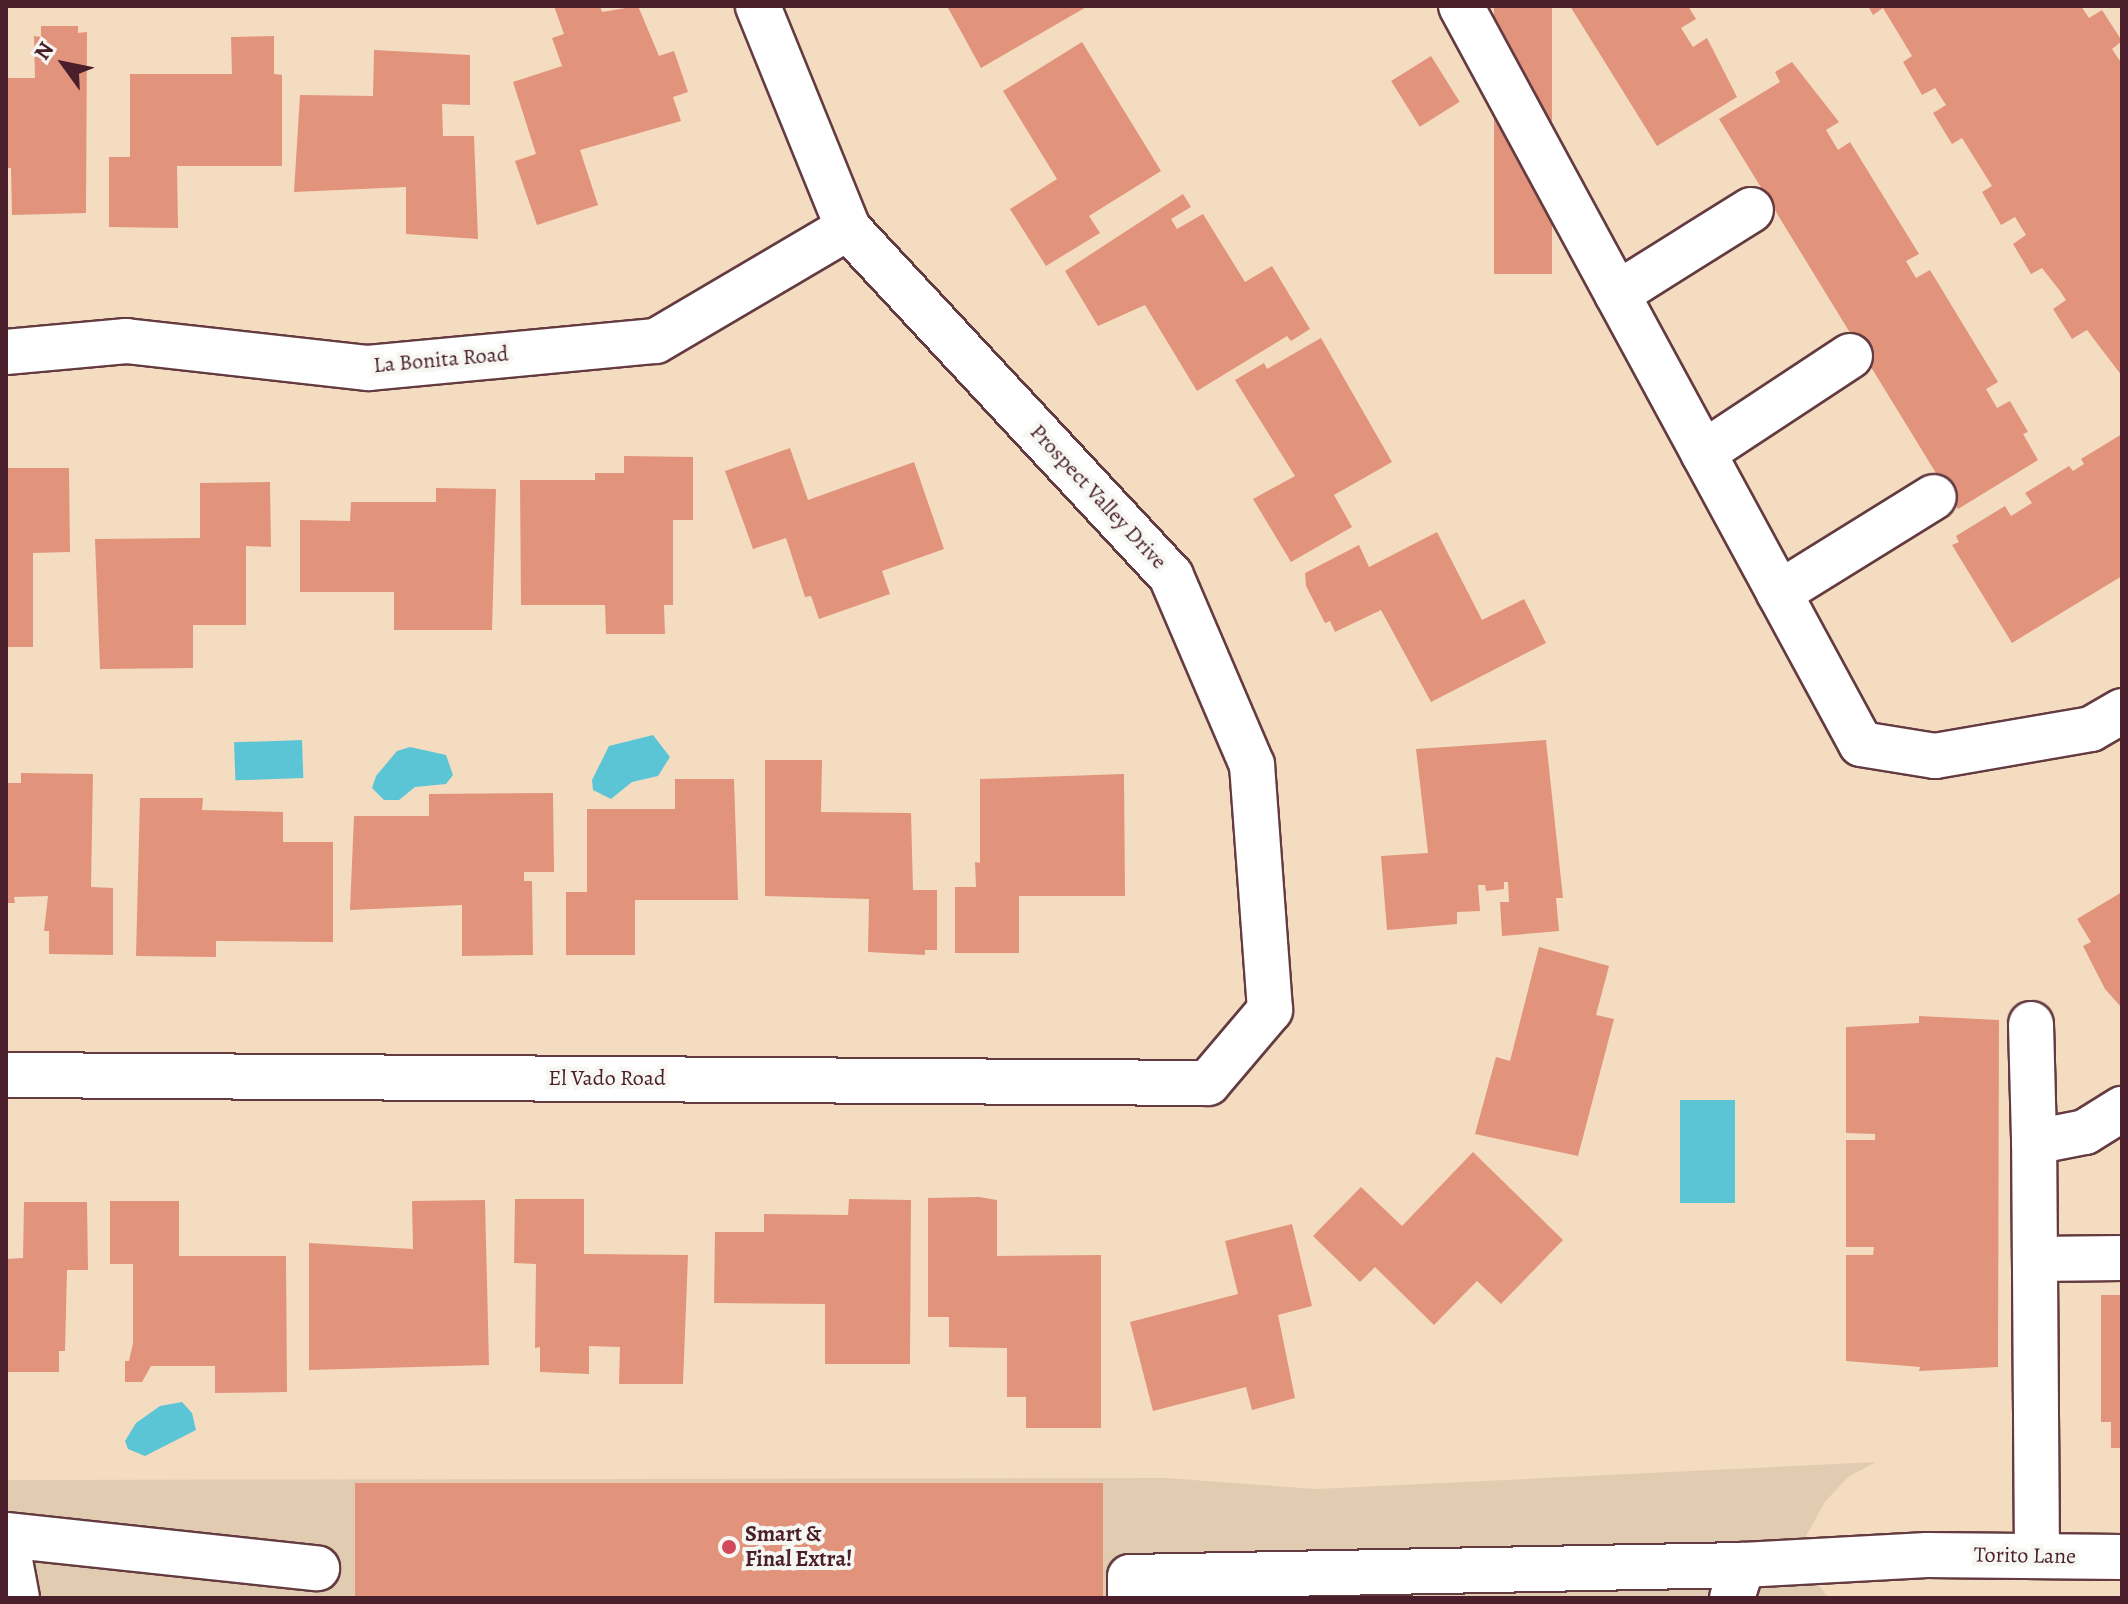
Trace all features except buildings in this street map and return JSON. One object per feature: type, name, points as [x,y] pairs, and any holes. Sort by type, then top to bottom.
[{"type":"street","name":"Prospect Valley Drive","points":[[758,6],[848,228],[1171,576],[1252,765],[1270,1010],[1208,1083]]},
{"type":"street","points":[[1461,6],[1861,744],[1935,756],[2091,729],[2122,711]]},
{"type":"street","points":[[1617,294],[1751,210]]},
{"type":"street","name":"La Bonita Road","points":[[6,352],[126,341],[368,368],[656,341],[848,228]]},
{"type":"street","points":[[1703,453],[1850,356]]},
{"type":"street","points":[[1779,593],[1934,497]]},
{"type":"street","points":[[2031,1024],[2037,1556]]},
{"type":"street","name":"El Vado Road","points":[[6,1075],[1208,1083]]},
{"type":"street","points":[[2034,1142],[2085,1132],[2122,1109]]},
{"type":"street","points":[[2035,1259],[2122,1258]]},
{"type":"street","points":[[17,1598],[6,1537],[317,1568]]},
{"type":"street","name":"Torito Lane","points":[[1130,1598],[1130,1577],[1737,1582],[1927,1555],[2122,1557]]},
{"type":"shaded area","points":[[1876,1462],[1848,1477],[1825,1502],[1806,1536],[1818,1584],[1828,1598],[6,1598],[6,1480],[1166,1478],[1316,1489]]},
{"type":"water","points":[[653,735],[670,757],[658,776],[632,782],[611,799],[593,790],[592,780],[609,746]]},
{"type":"water","points":[[302,740],[303,778],[235,780],[234,742]]},
{"type":"water","points":[[410,747],[446,755],[453,775],[446,784],[415,787],[399,800],[384,800],[372,788],[376,776],[397,751]]},
{"type":"water","points":[[1680,1100],[1735,1100],[1735,1203],[1680,1203]]},
{"type":"water","points":[[182,1402],[192,1413],[196,1430],[145,1456],[128,1449],[125,1441],[136,1423],[160,1406]]},
{"type":"place","name":"Smart & Final Extra!","points":[[729,1547]]}]
